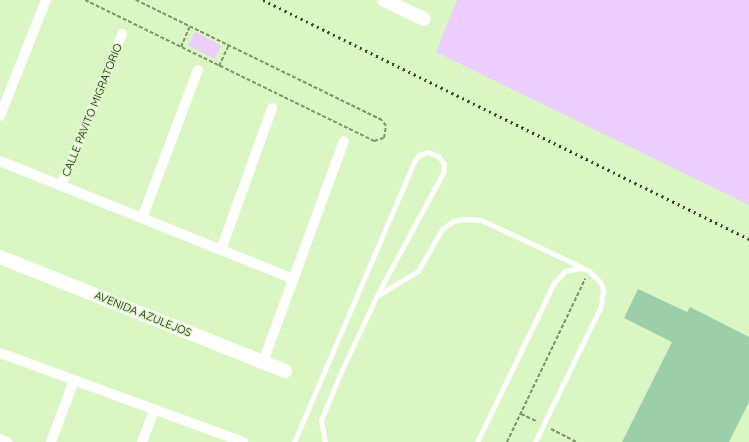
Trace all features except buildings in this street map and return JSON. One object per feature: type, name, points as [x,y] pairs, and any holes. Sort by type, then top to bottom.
[{"type":"main road","points":[[384,0],[424,19]]},
{"type":"main road","name":"AVENIDA AZULEJOS","points":[[0,257],[285,371]]},
{"type":"street","points":[[0,116],[46,0]]},
{"type":"street","name":"CALLE PAVITO MIGRATORIO","points":[[61,186],[122,34]]},
{"type":"street","points":[[142,218],[198,70]]},
{"type":"street","points":[[221,250],[272,108]]},
{"type":"street","points":[[263,362],[344,141]]},
{"type":"street","name":"CALLE PAVITO MIGRATORIO","points":[[0,161],[293,279]]},
{"type":"street","points":[[0,354],[74,380],[232,440],[243,442]]},
{"type":"street","points":[[51,442],[74,380]]},
{"type":"street","points":[[142,442],[154,410]]},
{"type":"street","points":[[0,439],[7,442]]},
{"type":"lane","points":[[294,442],[415,160],[419,155],[428,152],[438,156],[444,164],[443,173],[377,295],[321,420],[325,442]]},
{"type":"lane","points":[[377,295],[418,271],[442,229],[453,221],[463,218],[481,220],[589,270],[600,282],[603,290],[601,306],[535,442]]},
{"type":"lane","points":[[477,442],[558,275],[573,268],[589,270]]},
{"type":"path","points":[[86,0],[374,141],[381,140],[386,134],[386,126],[382,120],[136,0]]},
{"type":"path","points":[[182,47],[190,26]]},
{"type":"path","points":[[219,66],[229,45]]},
{"type":"path","points":[[507,442],[589,270]]},
{"type":"shaded area","points":[[457,0],[749,0],[749,205],[436,52]]},
{"type":"shaded area","points":[[195,32],[222,46],[215,59],[188,45]]},
{"type":"railway","points":[[263,0],[749,239]]}]
